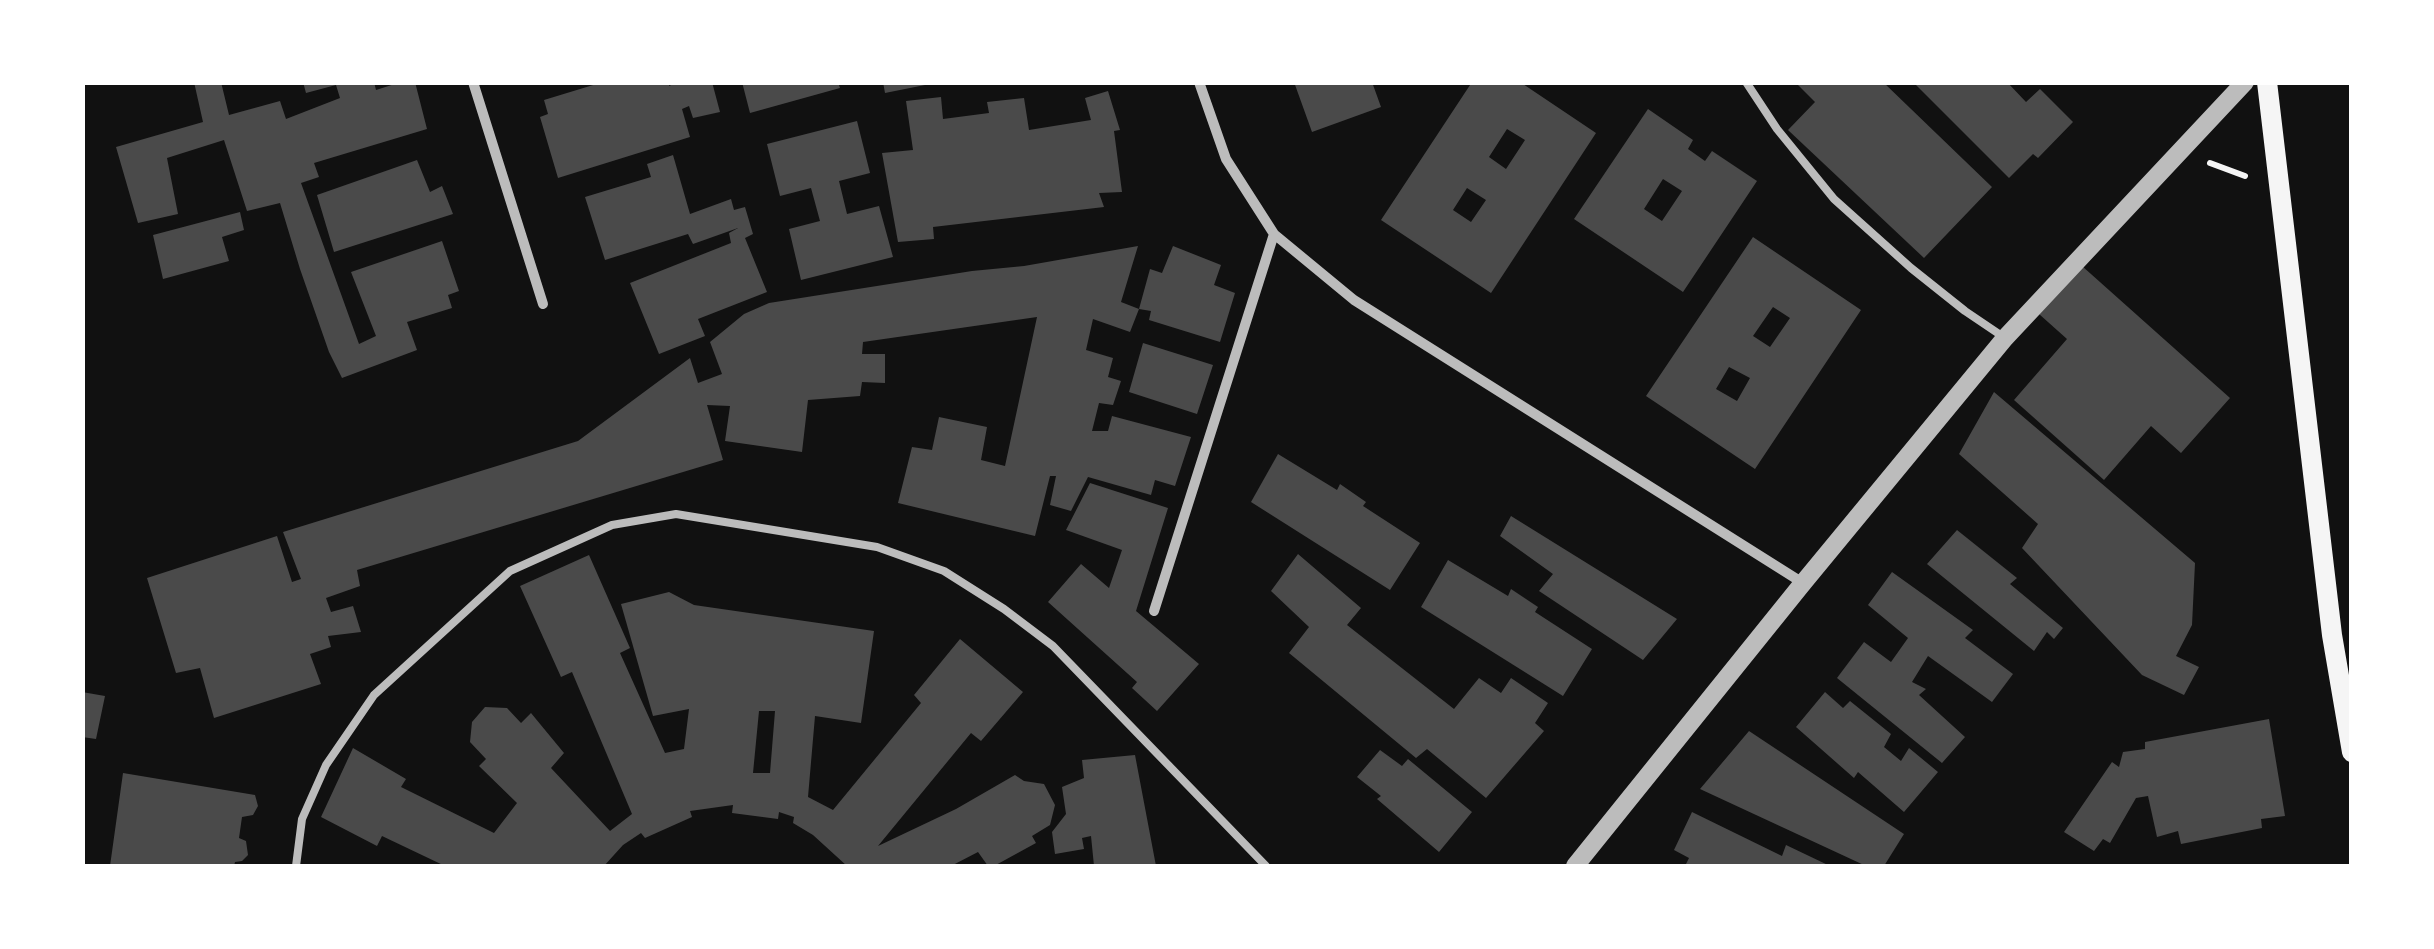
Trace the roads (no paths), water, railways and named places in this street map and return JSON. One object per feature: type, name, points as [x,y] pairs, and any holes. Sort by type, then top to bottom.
[{"type":"main road","points":[[2267,82],[2330,616],[2352,752]]},
{"type":"street","points":[[473,82],[543,304]]},
{"type":"street","points":[[1199,82],[1226,159],[1274,234],[1354,300],[1803,583]]},
{"type":"street","points":[[1574,866],[2005,338],[2245,82]]},
{"type":"street","points":[[1154,610],[1274,234]]},
{"type":"lane","points":[[1746,82],[1777,130],[1834,199],[1911,268],[2005,338]]},
{"type":"lane","points":[[296,866],[302,820],[326,765],[374,696],[510,571],[612,525],[676,514],[877,546],[944,571],[1004,608],[1053,646],[1266,866]]}]
